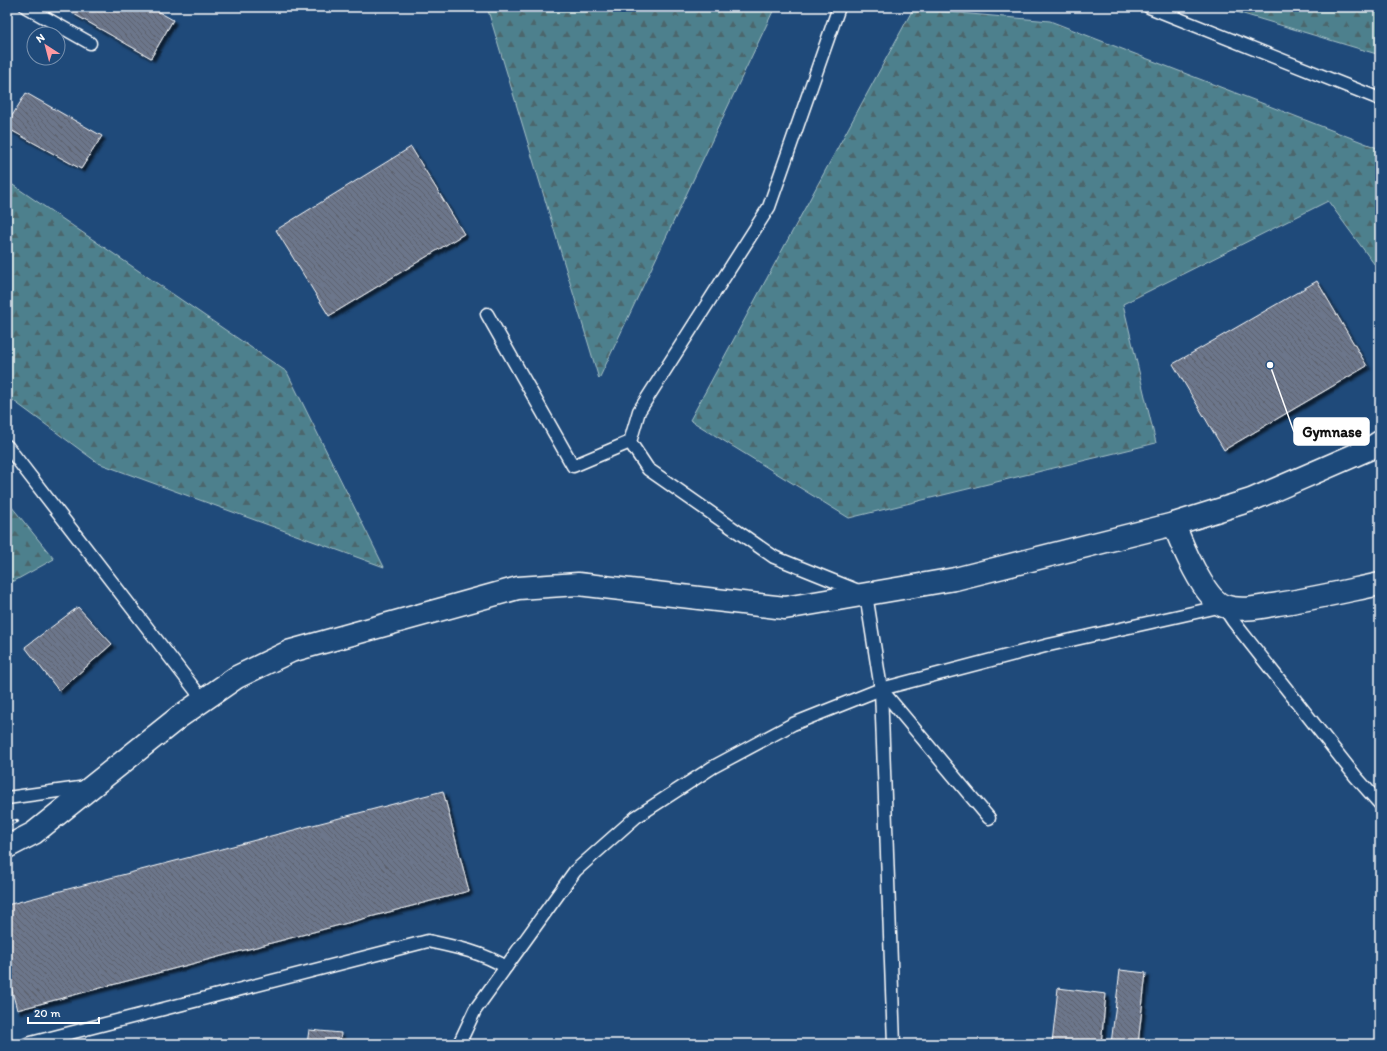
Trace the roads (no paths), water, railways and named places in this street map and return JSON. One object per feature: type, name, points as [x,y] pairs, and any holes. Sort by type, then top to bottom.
[{"type":"street","points":[[7,847],[34,833],[179,717],[203,700],[237,677],[291,651],[518,588],[578,584],[785,608],[955,579],[1174,524],[1251,500],[1371,448],[1380,442]]},
{"type":"street","points":[[1174,524],[1183,549],[1211,597],[1223,606],[1247,609],[1295,602],[1380,584]]},
{"type":"lane","points":[[26,7],[90,43]]},
{"type":"lane","points":[[839,7],[769,207],[639,410],[630,442],[648,469],[774,557],[866,594],[881,689],[894,1044]]},
{"type":"lane","points":[[1149,7],[1380,99]]},
{"type":"lane","points":[[487,314],[573,466],[630,442]]},
{"type":"lane","points":[[7,446],[203,700]]},
{"type":"lane","points":[[459,1044],[475,1010],[575,871],[636,817],[713,767],[793,724],[881,689],[1049,645],[1223,606],[1233,621],[1356,777],[1380,804]]},
{"type":"lane","points":[[881,689],[989,818]]},
{"type":"lane","points":[[7,798],[91,787]]},
{"type":"lane","points":[[27,1044],[428,941],[465,949],[490,958],[506,967]]},
{"type":"railway","points":[[7,824],[17,821]]},
{"type":"place","name":"Gymnase","points":[[1270,365]]}]
